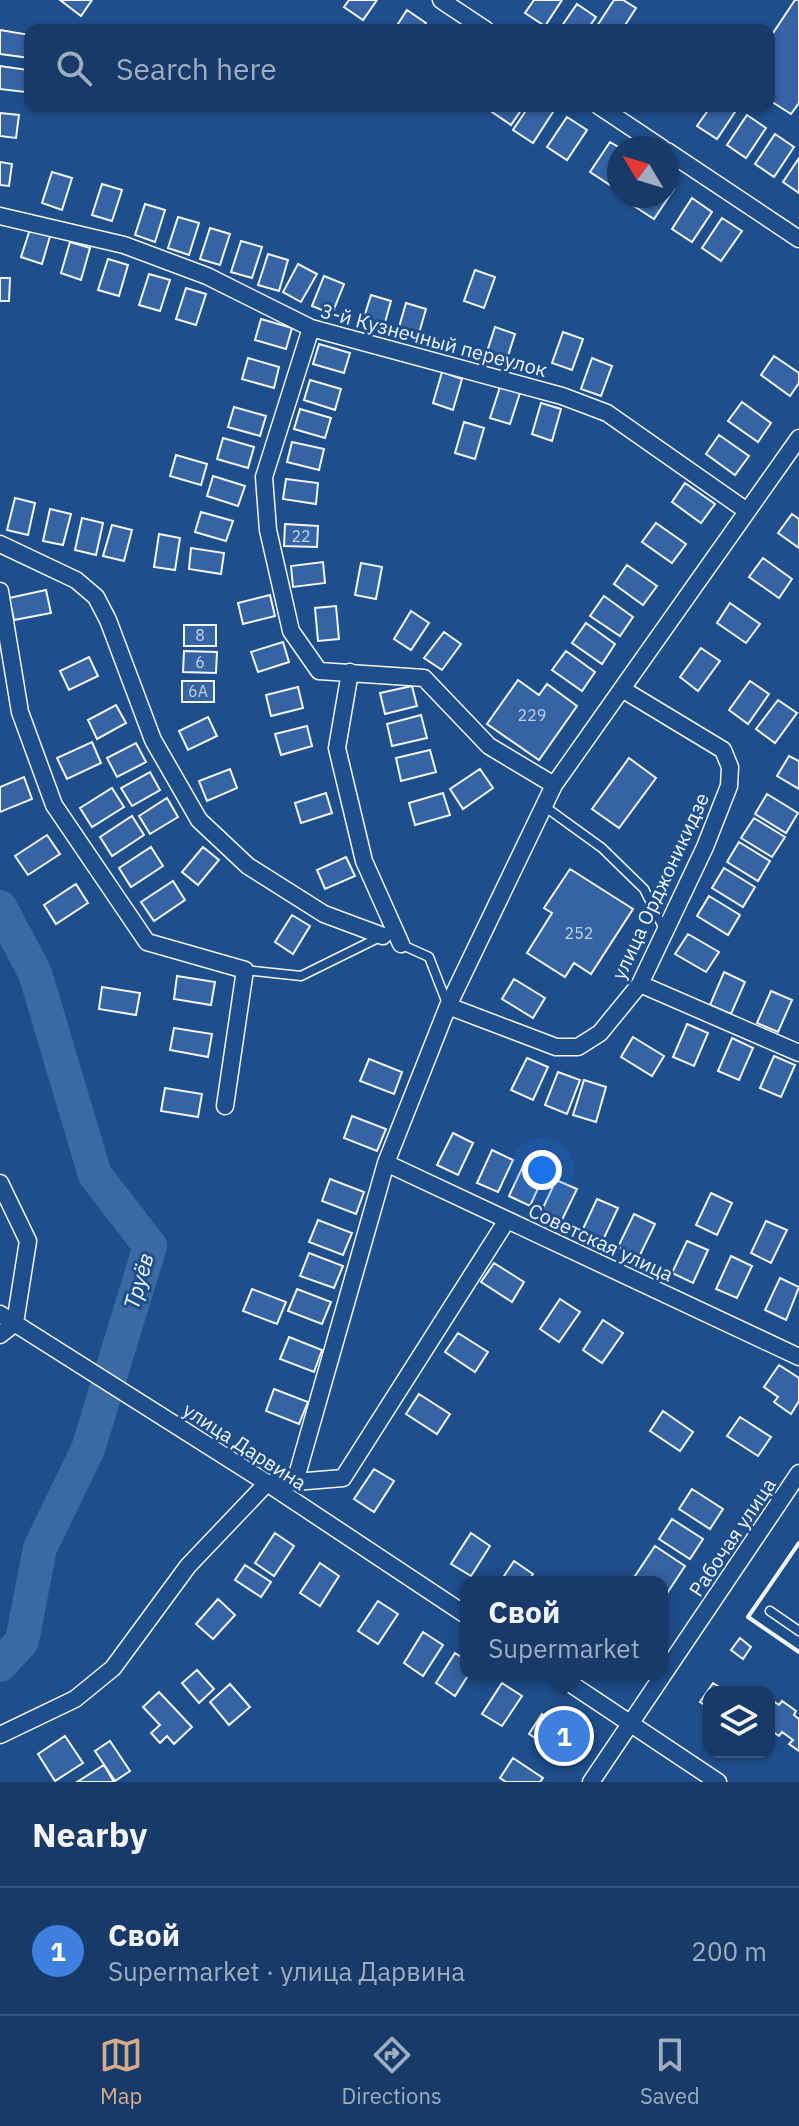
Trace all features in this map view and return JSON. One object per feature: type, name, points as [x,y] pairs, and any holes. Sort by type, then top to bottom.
[{"type":"street","points":[[441,0],[477,24]]},
{"type":"street","points":[[608,112],[644,136]]},
{"type":"street","points":[[679,159],[799,239]]},
{"type":"street","name":"3-й Кузнечный переулок","points":[[0,216],[124,245],[207,276],[311,328],[562,396],[607,413],[747,511]]},
{"type":"street","points":[[311,328],[264,477],[268,530],[291,631],[319,671],[424,678],[489,746],[554,785]]},
{"type":"street","points":[[295,1482],[386,1163],[448,1006],[554,785],[799,438]]},
{"type":"street","points":[[0,544],[76,580],[96,597],[108,620],[153,740],[199,820],[248,866],[324,914],[383,936]]},
{"type":"street","points":[[0,591],[20,712],[54,805],[147,942],[245,970],[225,1106]]},
{"type":"street","points":[[350,672],[337,748],[364,861],[401,944]]},
{"type":"street","name":"улица Орджоникидзе","points":[[448,1006],[556,1047],[578,1047],[600,1033],[640,984],[705,847],[729,786],[730,767],[723,750],[622,689]]},
{"type":"street","points":[[640,984],[799,1053]]},
{"type":"street","name":"Советская улица","points":[[386,1163],[799,1357]]},
{"type":"street","points":[[0,1183],[28,1241],[15,1323],[0,1335]]},
{"type":"street","points":[[0,1735],[75,1699],[113,1668],[188,1566],[267,1483],[343,1478],[507,1220]]},
{"type":"street","name":"улица Дарвина","points":[[0,1314],[267,1483],[460,1611]]},
{"type":"street","name":"Рабочая улица","points":[[668,1666],[799,1473]]},
{"type":"street","points":[[565,1680],[718,1782]]},
{"type":"street","name":"Рабочая улица","points":[[591,1782],[658,1680]]},
{"type":"lane","points":[[544,806],[602,848],[644,889],[665,931]]},
{"type":"lane","points":[[245,970],[301,976],[383,936],[429,957],[448,1006]]},
{"type":"lane","points":[[770,1611],[799,1631]]},
{"type":"building","points":[[60,0],[92,0],[81,16]]},
{"type":"building","points":[[349,0],[377,0],[363,20],[344,7]]},
{"type":"building","points":[[534,0],[562,0],[546,24],[525,13]]},
{"type":"building","points":[[614,0],[623,0],[636,8],[626,24],[598,24]]},
{"type":"building","points":[[795,0],[799,0],[799,103],[791,114],[775,104],[775,30]]},
{"type":"building","points":[[577,4],[596,17],[591,24],[563,24]]},
{"type":"building","points":[[407,10],[426,23],[425,24],[398,24]]},
{"type":"building","points":[[0,30],[24,34],[24,57],[0,54]]},
{"type":"building","points":[[0,66],[24,69],[24,92],[0,89]]},
{"type":"building","points":[[492,112],[520,112],[511,125]]},
{"type":"building","points":[[525,112],[553,112],[533,143],[513,130]]},
{"type":"building","points":[[707,112],[735,112],[717,139],[697,126]]},
{"type":"building","points":[[0,113],[19,115],[16,138],[0,136]]},
{"type":"building","points":[[747,115],[766,128],[746,158],[727,145]]},
{"type":"building","points":[[567,117],[587,130],[567,160],[547,147]]},
{"type":"building","points":[[775,134],[794,147],[774,177],[755,164]]},
{"type":"building","points":[[607,146],[607,183],[590,172]]},
{"type":"building","points":[[799,158],[799,193],[783,182]]},
{"type":"building","points":[[0,162],[12,164],[9,186],[0,185]]},
{"type":"building","points":[[52,172],[72,178],[62,210],[42,203]]},
{"type":"building","points":[[102,184],[122,190],[112,221],[92,215]]},
{"type":"building","points":[[692,198],[712,212],[692,242],[672,229]]},
{"type":"building","points":[[145,204],[165,210],[155,242],[135,235]]},
{"type":"building","points":[[637,208],[661,208],[654,219]]},
{"type":"building","points":[[178,217],[199,223],[189,255],[168,248]]},
{"type":"building","points":[[722,218],[742,231],[721,261],[702,248]]},
{"type":"building","points":[[31,226],[51,233],[42,264],[21,257]]},
{"type":"building","points":[[210,228],[230,234],[220,265],[200,259]]},
{"type":"building","points":[[241,241],[262,247],[252,278],[231,272]]},
{"type":"building","points":[[70,242],[90,248],[81,280],[61,273]]},
{"type":"building","points":[[268,254],[288,260],[279,291],[258,285]]},
{"type":"building","points":[[108,259],[128,265],[119,296],[98,290]]},
{"type":"building","points":[[298,264],[317,274],[301,302],[283,292]]},
{"type":"building","points":[[475,270],[495,277],[484,308],[464,301]]},
{"type":"building","points":[[149,274],[170,280],[160,311],[139,305]]},
{"type":"building","points":[[324,276],[344,284],[332,314],[312,306]]},
{"type":"building","points":[[0,278],[10,278],[9,301],[0,301]]},
{"type":"building","points":[[186,288],[206,294],[196,325],[176,319]]},
{"type":"building","points":[[371,295],[391,301],[382,333],[361,327]]},
{"type":"building","points":[[406,303],[426,309],[417,340],[397,334]]},
{"type":"building","points":[[261,319],[292,328],[286,349],[255,340]]},
{"type":"building","points":[[495,327],[515,334],[505,365],[485,358]]},
{"type":"building","points":[[563,332],[583,339],[572,370],[552,363]]},
{"type":"building","points":[[319,344],[350,353],[344,373],[313,364]]},
{"type":"building","points":[[774,356],[799,373],[799,383],[790,396],[761,375]]},
{"type":"building","points":[[248,358],[279,367],[274,388],[242,379]]},
{"type":"building","points":[[592,358],[612,366],[601,396],[581,389]]},
{"type":"building","points":[[442,372],[462,379],[453,410],[433,403]]},
{"type":"building","points":[[310,380],[341,389],[335,410],[304,400]]},
{"type":"building","points":[[500,387],[520,393],[510,424],[490,418]]},
{"type":"building","points":[[742,402],[771,423],[758,442],[728,421]]},
{"type":"building","points":[[541,403],[561,409],[552,441],[532,434]]},
{"type":"building","points":[[234,407],[266,416],[260,436],[228,427]]},
{"type":"building","points":[[300,409],[331,418],[325,438],[294,429]]},
{"type":"building","points":[[464,422],[484,428],[475,459],[455,453]]},
{"type":"building","points":[[719,435],[749,456],[735,475],[706,454]]},
{"type":"building","points":[[223,438],[254,447],[248,468],[217,459]]},
{"type":"building","points":[[292,442],[324,449],[319,470],[287,462]]},
{"type":"building","points":[[176,455],[207,464],[201,485],[170,476]]},
{"type":"building","points":[[213,476],[245,486],[238,506],[207,496]]},
{"type":"building","points":[[286,479],[318,483],[316,504],[283,499]]},
{"type":"building","points":[[685,483],[715,504],[701,523],[672,502]]},
{"type":"building","points":[[15,498],[35,503],[28,535],[7,530]]},
{"type":"building","points":[[50,509],[71,514],[63,545],[43,541]]},
{"type":"building","points":[[201,512],[233,521],[226,541],[195,532]]},
{"type":"building","points":[[792,514],[799,519],[799,548],[778,533]]},
{"type":"building","points":[[82,518],[103,523],[96,555],[75,550]]},
{"type":"building","points":[[656,523],[686,544],[672,563],[642,542]]},
{"type":"building","points":[[285,524],[318,526],[317,547],[284,546]]},
{"type":"building","points":[[112,525],[132,530],[124,561],[103,556]]},
{"type":"building","points":[[159,534],[180,538],[175,570],[154,567]]},
{"type":"building","points":[[191,548],[224,553],[221,574],[189,569]]},
{"type":"building","points":[[763,558],[792,579],[779,598],[749,577]]},
{"type":"building","points":[[323,562],[325,583],[293,587],[291,566]]},
{"type":"building","points":[[361,563],[382,567],[376,599],[355,595]]},
{"type":"building","points":[[627,565],[657,586],[643,605],[614,584]]},
{"type":"building","points":[[46,590],[51,613],[14,620],[9,598]]},
{"type":"building","points":[[270,595],[275,616],[243,624],[238,603]]},
{"type":"building","points":[[604,596],[633,617],[620,636],[590,616]]},
{"type":"building","points":[[730,603],[760,624],[746,643],[717,623]]},
{"type":"building","points":[[336,606],[339,639],[318,641],[315,608]]},
{"type":"building","points":[[411,611],[429,623],[411,650],[394,639]]},
{"type":"building","points":[[586,623],[615,644],[602,664],[572,643]]},
{"type":"building","points":[[184,625],[216,625],[216,646],[184,646]]},
{"type":"building","points":[[444,632],[461,644],[442,670],[424,658]]},
{"type":"building","points":[[283,642],[289,662],[258,672],[251,652]]},
{"type":"building","points":[[701,648],[720,661],[698,691],[680,677]]},
{"type":"building","points":[[184,651],[217,652],[216,673],[183,672]]},
{"type":"building","points":[[566,651],[595,672],[582,691],[552,670]]},
{"type":"building","points":[[89,657],[98,676],[69,690],[60,671]]},
{"type":"building","points":[[518,680],[539,695],[547,684],[577,706],[539,760],[487,724]]},
{"type":"building","points":[[182,681],[214,681],[214,702],[182,702]]},
{"type":"building","points":[[750,681],[769,694],[748,724],[729,710]]},
{"type":"building","points":[[412,686],[417,706],[385,714],[380,693]]},
{"type":"building","points":[[298,687],[303,708],[271,716],[266,695]]},
{"type":"building","points":[[778,700],[797,713],[775,743],[756,729]]},
{"type":"building","points":[[116,705],[126,723],[97,739],[88,720]]},
{"type":"building","points":[[421,715],[427,738],[392,746],[387,724]]},
{"type":"building","points":[[208,717],[217,736],[188,750],[179,731]]},
{"type":"building","points":[[307,726],[312,746],[281,755],[275,734]]},
{"type":"building","points":[[92,742],[101,763],[67,779],[57,758]]},
{"type":"building","points":[[136,743],[146,762],[117,777],[107,758]]},
{"type":"building","points":[[430,750],[436,772],[401,781],[396,758]]},
{"type":"building","points":[[789,756],[799,761],[799,789],[777,776]]},
{"type":"building","points":[[629,758],[656,778],[619,828],[592,809]]},
{"type":"building","points":[[230,769],[237,788],[207,801],[199,781]]},
{"type":"building","points":[[480,769],[493,788],[463,809],[450,789]]},
{"type":"building","points":[[150,772],[160,790],[132,806],[121,788]]},
{"type":"building","points":[[24,777],[32,799],[0,812],[0,787]]},
{"type":"building","points":[[112,788],[124,807],[92,827],[80,808]]},
{"type":"building","points":[[326,793],[332,813],[301,823],[295,803]]},
{"type":"building","points":[[443,793],[450,815],[415,825],[409,803]]},
{"type":"building","points":[[767,794],[798,813],[786,833],[755,814]]},
{"type":"building","points":[[167,798],[178,817],[150,834],[139,816]]},
{"type":"building","points":[[132,816],[144,835],[112,856],[100,837]]},
{"type":"building","points":[[754,818],[785,837],[772,857],[741,838]]},
{"type":"building","points":[[47,835],[60,854],[28,875],[15,856]]},
{"type":"building","points":[[739,842],[770,861],[758,881],[727,862]]},
{"type":"building","points":[[151,847],[163,866],[131,887],[119,868]]},
{"type":"building","points":[[203,847],[219,860],[198,885],[182,872]]},
{"type":"building","points":[[346,857],[355,876],[325,889],[317,870]]},
{"type":"building","points":[[724,868],[755,887],[743,907],[712,888]]},
{"type":"building","points":[[570,869],[633,909],[591,974],[574,963],[565,977],[527,953],[552,913],[544,908]]},
{"type":"building","points":[[173,881],[185,900],[154,921],[141,902]]},
{"type":"building","points":[[76,884],[88,903],[56,924],[44,905]]},
{"type":"building","points":[[709,896],[740,915],[728,935],[697,916]]},
{"type":"building","points":[[292,915],[310,926],[293,954],[275,942]]},
{"type":"building","points":[[688,934],[719,952],[706,972],[675,954]]},
{"type":"building","points":[[724,972],[745,982],[731,1014],[710,1005]]},
{"type":"building","points":[[177,976],[215,982],[211,1005],[174,999]]},
{"type":"building","points":[[514,979],[545,998],[533,1018],[502,999]]},
{"type":"building","points":[[102,987],[140,993],[136,1015],[99,1009]]},
{"type":"building","points":[[771,991],[792,1000],[778,1032],[757,1023]]},
{"type":"building","points":[[687,1024],[708,1033],[694,1066],[673,1057]]},
{"type":"building","points":[[174,1028],[212,1034],[208,1057],[170,1050]]},
{"type":"building","points":[[633,1037],[664,1056],[652,1076],[621,1057]]},
{"type":"building","points":[[732,1038],[753,1048],[739,1080],[718,1071]]},
{"type":"building","points":[[774,1056],[795,1065],[781,1097],[760,1088]]},
{"type":"building","points":[[527,1058],[548,1067],[533,1100],[511,1090]]},
{"type":"building","points":[[369,1059],[402,1072],[394,1094],[360,1081]]},
{"type":"building","points":[[558,1072],[580,1080],[567,1114],[545,1105]]},
{"type":"building","points":[[584,1080],[606,1087],[596,1122],[573,1115]]},
{"type":"building","points":[[165,1088],[202,1094],[198,1117],[161,1111]]},
{"type":"building","points":[[352,1116],[386,1129],[377,1151],[344,1138]]},
{"type":"building","points":[[453,1133],[473,1143],[458,1175],[437,1165]]},
{"type":"building","points":[[492,1150],[513,1160],[498,1192],[477,1183]]},
{"type":"building","points":[[524,1164],[545,1173],[530,1206],[509,1196]]},
{"type":"building","points":[[330,1179],[364,1192],[356,1214],[322,1201]]},
{"type":"building","points":[[556,1180],[577,1189],[561,1222],[541,1212]]},
{"type":"building","points":[[711,1193],[732,1203],[717,1235],[696,1225]]},
{"type":"building","points":[[597,1199],[618,1208],[603,1240],[582,1231]]},
{"type":"building","points":[[634,1214],[655,1224],[639,1257],[618,1247]]},
{"type":"building","points":[[318,1220],[352,1233],[343,1255],[309,1242]]},
{"type":"building","points":[[766,1221],[787,1230],[771,1263],[751,1253]]},
{"type":"building","points":[[687,1241],[708,1250],[693,1283],[672,1273]]},
{"type":"building","points":[[309,1253],[343,1266],[334,1288],[300,1276]]},
{"type":"building","points":[[731,1256],[752,1266],[737,1298],[716,1289]]},
{"type":"building","points":[[494,1263],[524,1282],[512,1302],[481,1282]]},
{"type":"building","points":[[780,1278],[799,1287],[786,1320],[765,1310]]},
{"type":"building","points":[[252,1289],[286,1302],[277,1324],[243,1311]]},
{"type":"building","points":[[297,1289],[331,1302],[322,1324],[288,1311]]},
{"type":"building","points":[[560,1299],[580,1312],[559,1342],[540,1329]]},
{"type":"building","points":[[603,1320],[623,1333],[602,1363],[583,1350]]},
{"type":"building","points":[[458,1333],[488,1352],[475,1372],[445,1352]]},
{"type":"building","points":[[289,1337],[322,1350],[314,1372],[280,1359]]},
{"type":"building","points":[[779,1365],[799,1378],[799,1401],[791,1414],[774,1402],[778,1397],[764,1387]]},
{"type":"building","points":[[274,1389],[308,1402],[299,1424],[266,1411]]},
{"type":"building","points":[[419,1394],[450,1414],[437,1434],[406,1414]]},
{"type":"building","points":[[663,1411],[693,1432],[680,1451],[650,1431]]},
{"type":"building","points":[[740,1417],[771,1437],[758,1456],[727,1436]]},
{"type":"building","points":[[374,1469],[394,1481],[374,1512],[354,1499]]},
{"type":"building","points":[[692,1489],[723,1509],[710,1529],[679,1509]]},
{"type":"building","points":[[672,1519],[703,1539],[690,1559],[659,1539]]},
{"type":"building","points":[[275,1533],[294,1546],[274,1576],[255,1563]]},
{"type":"building","points":[[471,1533],[490,1546],[471,1576],[451,1564]]},
{"type":"building","points":[[655,1546],[685,1566],[668,1592],[668,1576],[635,1576]]},
{"type":"building","points":[[514,1561],[533,1574],[532,1576],[504,1576]]},
{"type":"building","points":[[320,1563],[339,1576],[320,1606],[300,1593]]},
{"type":"building","points":[[245,1565],[271,1582],[261,1597],[235,1580]]},
{"type":"building","points":[[218,1599],[235,1615],[213,1639],[196,1624]]},
{"type":"building","points":[[378,1601],[398,1614],[378,1644],[358,1631]]},
{"type":"building","points":[[423,1632],[443,1645],[423,1676],[404,1663]]},
{"type":"building","points":[[740,1638],[751,1647],[743,1659],[731,1650]]},
{"type":"building","points":[[455,1653],[460,1656],[460,1680],[465,1680],[455,1696],[436,1683]]},
{"type":"building","points":[[197,1670],[214,1689],[199,1703],[182,1683]]},
{"type":"building","points":[[502,1683],[522,1696],[502,1726],[482,1714]]},
{"type":"building","points":[[230,1684],[250,1707],[229,1725],[210,1702]]},
{"type":"building","points":[[159,1692],[192,1727],[174,1744],[167,1736],[160,1743],[151,1733],[160,1725],[143,1707]]},
{"type":"building","points":[[782,1701],[796,1711],[794,1715],[799,1719],[799,1751],[789,1744],[793,1740],[782,1732],[779,1736],[775,1733],[775,1702],[779,1705]]},
{"type":"building","points":[[542,1714],[573,1734],[560,1754],[529,1734]]},
{"type":"building","points":[[65,1736],[83,1763],[55,1781],[38,1754]]},
{"type":"building","points":[[110,1741],[130,1771],[115,1781],[95,1751]]},
{"type":"building","points":[[513,1758],[543,1778],[540,1782],[506,1782],[500,1778]]},
{"type":"building","points":[[104,1765],[114,1782],[77,1782]]},
{"type":"waterway","name":"Труёв","points":[[0,907],[35,973],[95,1175],[150,1246],[88,1449],[40,1548],[22,1641],[0,1665]]},
{"type":"wall","points":[[799,1543],[748,1617],[799,1652]]},
{"type":"place","name":"Свой","points":[[564,1736]]}]
